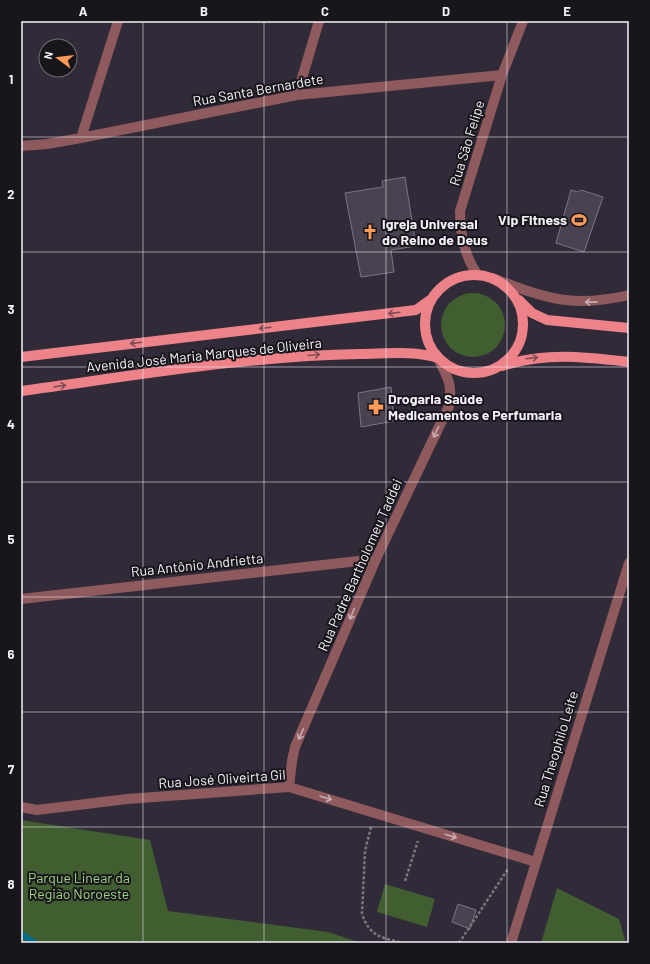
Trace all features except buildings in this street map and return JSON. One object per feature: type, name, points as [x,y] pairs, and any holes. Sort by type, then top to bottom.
[{"type":"main road","points":[[629,328],[547,320],[524,307],[514,294],[493,278],[476,274],[466,274],[452,279],[439,288],[430,300],[424,330],[429,345],[438,358],[449,368],[464,373],[480,373],[525,359],[570,355],[629,362]]},
{"type":"main road","points":[[495,368],[507,360],[514,352],[522,333],[523,319],[520,306],[514,294]]},
{"type":"main road","name":"Avenida José Maria Marques de Oliveira","points":[[21,357],[416,310],[430,300]]},
{"type":"main road","name":"Avenida José Maria Marques de Oliveira","points":[[21,391],[232,363],[322,355],[410,354],[438,358]]},
{"type":"street","points":[[81,138],[118,21]]},
{"type":"street","points":[[297,95],[320,21]]},
{"type":"street","name":"Rua São Felipe","points":[[476,274],[469,263],[465,251],[465,241],[460,230],[460,211],[502,75],[523,21]]},
{"type":"street","name":"Rua Santa Bernardete","points":[[21,146],[47,144],[81,138],[297,95],[502,75]]},
{"type":"street","points":[[493,278],[554,300],[598,301],[629,295]]},
{"type":"street","name":"Rua Padre Bartholomeu Taddei","points":[[289,787],[290,768],[295,748],[376,559],[449,406],[451,393],[449,379],[438,358]]},
{"type":"street","name":"Rua Antônio Andrietta","points":[[21,599],[376,559]]},
{"type":"street","name":"Rua Theophilo Leite","points":[[510,943],[629,564]]},
{"type":"street","name":"Rua José Oliveirta Gil","points":[[21,807],[37,810],[127,799],[289,787],[536,862]]},
{"type":"path","points":[[375,813],[365,850],[362,914],[365,923],[375,935],[402,943]]},
{"type":"path","points":[[406,881],[423,827]]},
{"type":"path","points":[[458,943],[516,856]]},
{"type":"green space","points":[[467,293],[479,293],[496,302],[503,313],[505,325],[503,337],[496,348],[479,357],[467,357],[455,352],[446,343],[441,331],[441,319],[446,307],[455,298]]},
{"type":"green space","name":"Parque Linear da Região Noroeste","points":[[21,820],[150,840],[168,911],[328,932],[361,943],[21,943]]},
{"type":"green space","points":[[385,884],[435,899],[427,927],[377,912]]},
{"type":"green space","points":[[557,888],[619,919],[626,943],[541,943]]},
{"type":"waterway","points":[[21,934],[35,943]]},
{"type":"place","name":"Vip Fitness","points":[[579,220]]},
{"type":"place","name":"Igreja Universal do Reino de Deus","points":[[370,232]]},
{"type":"place","name":"Drogaria Saúde Medicamentos e Perfumaria","points":[[376,407]]}]
